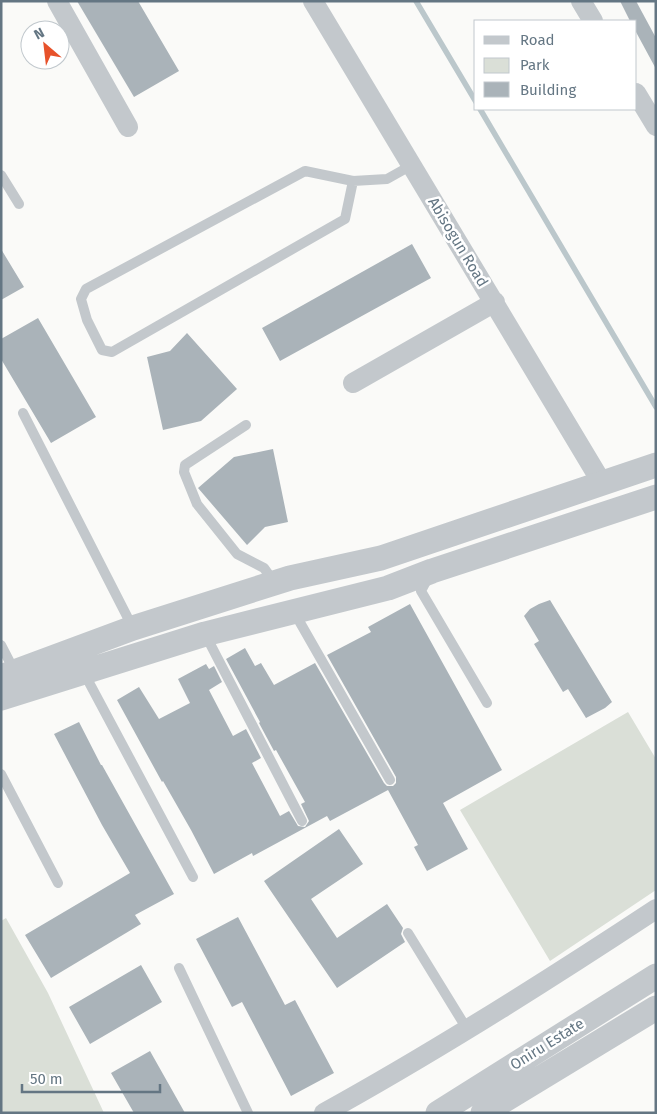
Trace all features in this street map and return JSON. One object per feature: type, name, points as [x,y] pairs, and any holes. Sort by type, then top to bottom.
[{"type":"street","points":[[57,1],[128,127]]},
{"type":"street","name":"Abisogun Road","points":[[313,1],[602,483]]},
{"type":"street","points":[[581,1],[592,20]]},
{"type":"street","points":[[637,95],[656,126]]},
{"type":"street","points":[[353,383],[495,302]]},
{"type":"street","points":[[9,675],[133,628],[290,578],[381,558],[656,465]]},
{"type":"street","points":[[1,698],[205,634],[388,588],[432,571],[656,497]]},
{"type":"street","points":[[381,558],[388,588]]},
{"type":"street","points":[[324,1113],[551,979],[656,910]]},
{"type":"street","name":"Oniru Estate","points":[[438,1113],[656,976]]},
{"type":"street","name":"Oniru Estate","points":[[483,1113],[656,1008]]},
{"type":"lane","points":[[353,181],[345,219],[112,352],[102,350],[87,320],[81,298],[86,289],[304,171],[353,181],[387,179],[412,165]]},
{"type":"lane","points":[[1,175],[19,204]]},
{"type":"lane","points":[[23,414],[133,628]]},
{"type":"lane","points":[[246,425],[185,465],[184,472],[197,504],[231,547],[237,554],[264,568],[274,583]]},
{"type":"lane","points":[[432,571],[421,591],[487,703]]},
{"type":"lane","points":[[293,611],[390,780]]},
{"type":"lane","points":[[205,634],[302,821]]},
{"type":"lane","points":[[1,645],[9,675]]},
{"type":"lane","points":[[84,672],[193,877]]},
{"type":"lane","points":[[1,774],[58,883]]},
{"type":"lane","points":[[408,933],[467,1029]]},
{"type":"lane","points":[[180,968],[248,1113]]},
{"type":"green space","points":[[628,712],[656,759],[656,890],[550,961],[460,810]]},
{"type":"green space","points":[[6,918],[48,993],[104,1113],[1,1113],[1,921]]},
{"type":"building","points":[[77,1],[138,1],[179,71],[134,97]]},
{"type":"building","points":[[620,1],[636,1],[656,38],[656,69],[637,34],[637,20],[630,20]]},
{"type":"building","points":[[412,244],[431,278],[280,361],[262,328]]},
{"type":"building","points":[[1,249],[24,287],[1,300]]},
{"type":"building","points":[[38,318],[96,417],[51,443],[1,359],[1,339]]},
{"type":"building","points":[[187,333],[237,389],[201,421],[163,430],[147,357],[170,351]]},
{"type":"building","points":[[273,449],[288,522],[265,527],[247,545],[198,488],[234,457]]},
{"type":"building","points":[[550,600],[612,702],[586,718],[568,689],[563,692],[534,644],[539,641],[524,616],[530,609]]},
{"type":"building","points":[[410,604],[502,770],[443,803],[468,849],[427,871],[414,847],[418,845],[388,790],[330,821],[327,816],[253,856],[252,853],[214,874],[117,700],[139,687],[159,719],[190,703],[178,679],[206,664],[209,669],[214,666],[222,682],[209,690],[233,736],[246,729],[261,758],[252,763],[280,816],[289,811],[298,826],[305,827],[309,821],[301,804],[305,802],[276,750],[274,751],[226,659],[245,648],[255,666],[261,663],[274,685],[315,663],[384,783],[387,786],[393,786],[396,783],[396,777],[327,655],[371,632],[368,627]]},
{"type":"building","points":[[79,722],[101,765],[174,894],[135,915],[141,924],[51,978],[25,935],[130,873],[102,825],[54,734]]},
{"type":"building","points":[[339,829],[363,864],[311,899],[337,938],[387,904],[403,928],[401,934],[405,942],[337,988],[264,881]]},
{"type":"building","points":[[238,917],[285,1005],[295,1000],[334,1073],[291,1096],[242,1002],[232,1007],[196,939]]},
{"type":"building","points":[[141,965],[162,1002],[90,1044],[69,1007]]},
{"type":"building","points":[[150,1051],[185,1113],[134,1113],[111,1073]]},
{"type":"waterway","points":[[416,1],[474,99]]},
{"type":"waterway","points":[[481,110],[656,407]]}]
